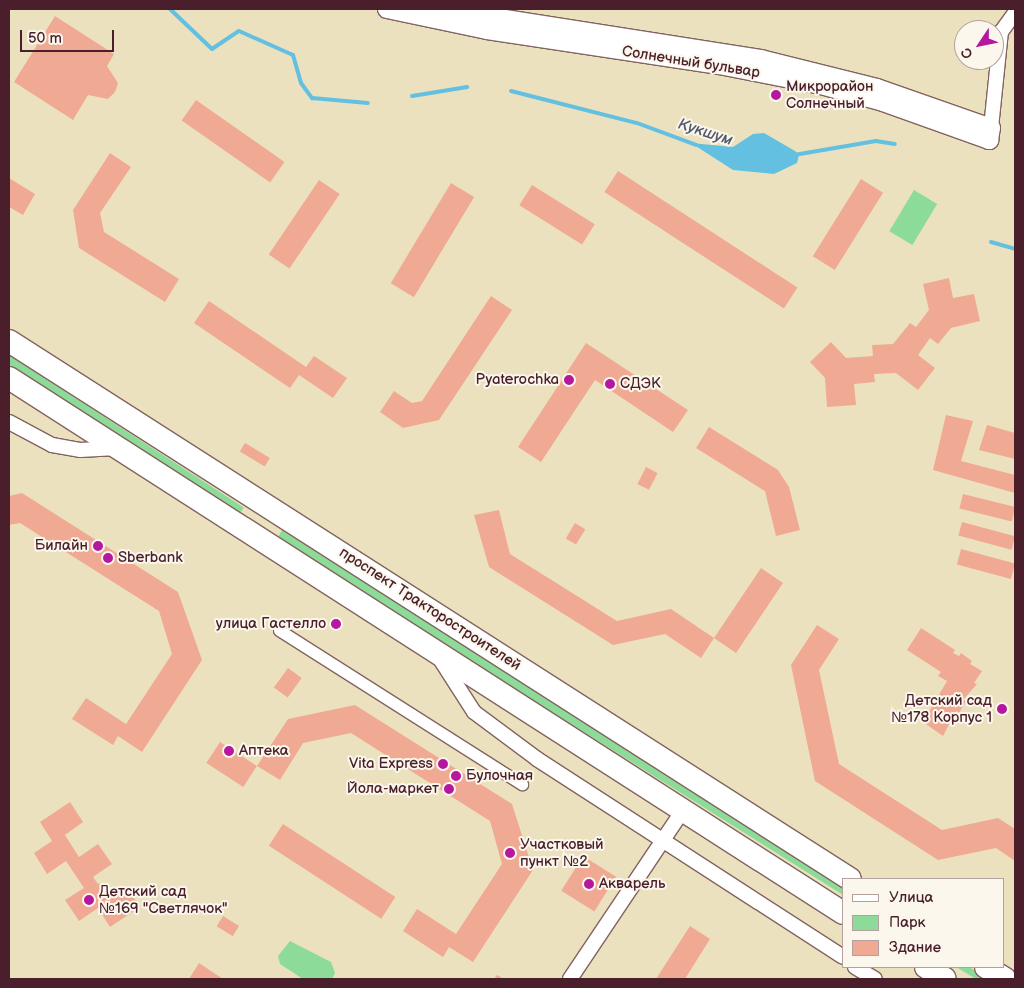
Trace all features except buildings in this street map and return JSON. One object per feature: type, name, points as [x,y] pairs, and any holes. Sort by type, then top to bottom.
[{"type":"main road","name":"проспект Тракторостроителей","points":[[9,341],[848,878]]},
{"type":"main road","points":[[9,378],[842,912]]},
{"type":"main road","points":[[264,542],[281,514]]},
{"type":"main road","points":[[928,968],[945,979]]},
{"type":"main road","points":[[988,968],[1005,979]]},
{"type":"street","name":"Солнечный бульвар","points":[[387,9],[487,30],[635,46]]},
{"type":"street","name":"Солнечный бульвар","points":[[442,9],[635,46],[761,66],[990,134]]},
{"type":"street","points":[[990,134],[1001,32],[1015,13]]},
{"type":"street","points":[[9,422],[52,445],[80,450],[118,448]]},
{"type":"street","points":[[279,630],[522,784]]},
{"type":"street","points":[[435,652],[474,712],[537,759],[842,956]]},
{"type":"street","points":[[570,979],[683,810]]},
{"type":"street","points":[[857,968],[875,979]]},
{"type":"green space","points":[[914,190],[937,204],[912,245],[889,231]]},
{"type":"green space","points":[[9,355],[244,507],[238,516],[9,367]]},
{"type":"green space","points":[[282,530],[842,885],[842,894],[277,539]]},
{"type":"green space","points":[[290,941],[331,962],[335,973],[332,979],[303,979],[280,964],[278,956]]},
{"type":"green space","points":[[958,968],[971,968],[989,979],[976,979]]},
{"type":"water","points":[[764,133],[795,151],[799,155],[797,163],[774,174],[733,170],[691,143],[733,147],[753,134]]},
{"type":"waterway","name":"Кукшум","points":[[170,9],[212,49],[239,31],[293,55],[301,83],[312,98],[368,103]]},
{"type":"waterway","name":"Кукшум","points":[[412,96],[467,87]]},
{"type":"waterway","name":"Кукшум","points":[[511,91],[637,123],[696,145]]},
{"type":"waterway","name":"Кукшум","points":[[794,155],[876,141],[895,144]]},
{"type":"waterway","name":"Кукшум","points":[[991,242],[1015,249]]},
{"type":"place","name":"Микрорайон Солнечный","points":[[776,95]]},
{"type":"place","name":"Pyaterochka","points":[[569,380]]},
{"type":"place","name":"СДЭК","points":[[610,384]]},
{"type":"place","name":"Билайн","points":[[98,546]]},
{"type":"place","name":"Sberbank","points":[[108,558]]},
{"type":"place","name":"улица Гастелло","points":[[336,624]]},
{"type":"place","name":"Детский сад №178 Корпус 1","points":[[1002,709]]},
{"type":"place","name":"Аптека","points":[[229,751]]},
{"type":"place","name":"Vita Express","points":[[443,764]]},
{"type":"place","name":"Булочная","points":[[456,776]]},
{"type":"place","name":"Йола-маркет","points":[[449,789]]},
{"type":"place","name":"Участковый пункт №2","points":[[510,853]]},
{"type":"place","name":"Акварель","points":[[589,884]]},
{"type":"place","name":"Детский сад №169 \"Светлячок\"","points":[[89,900]]}]
